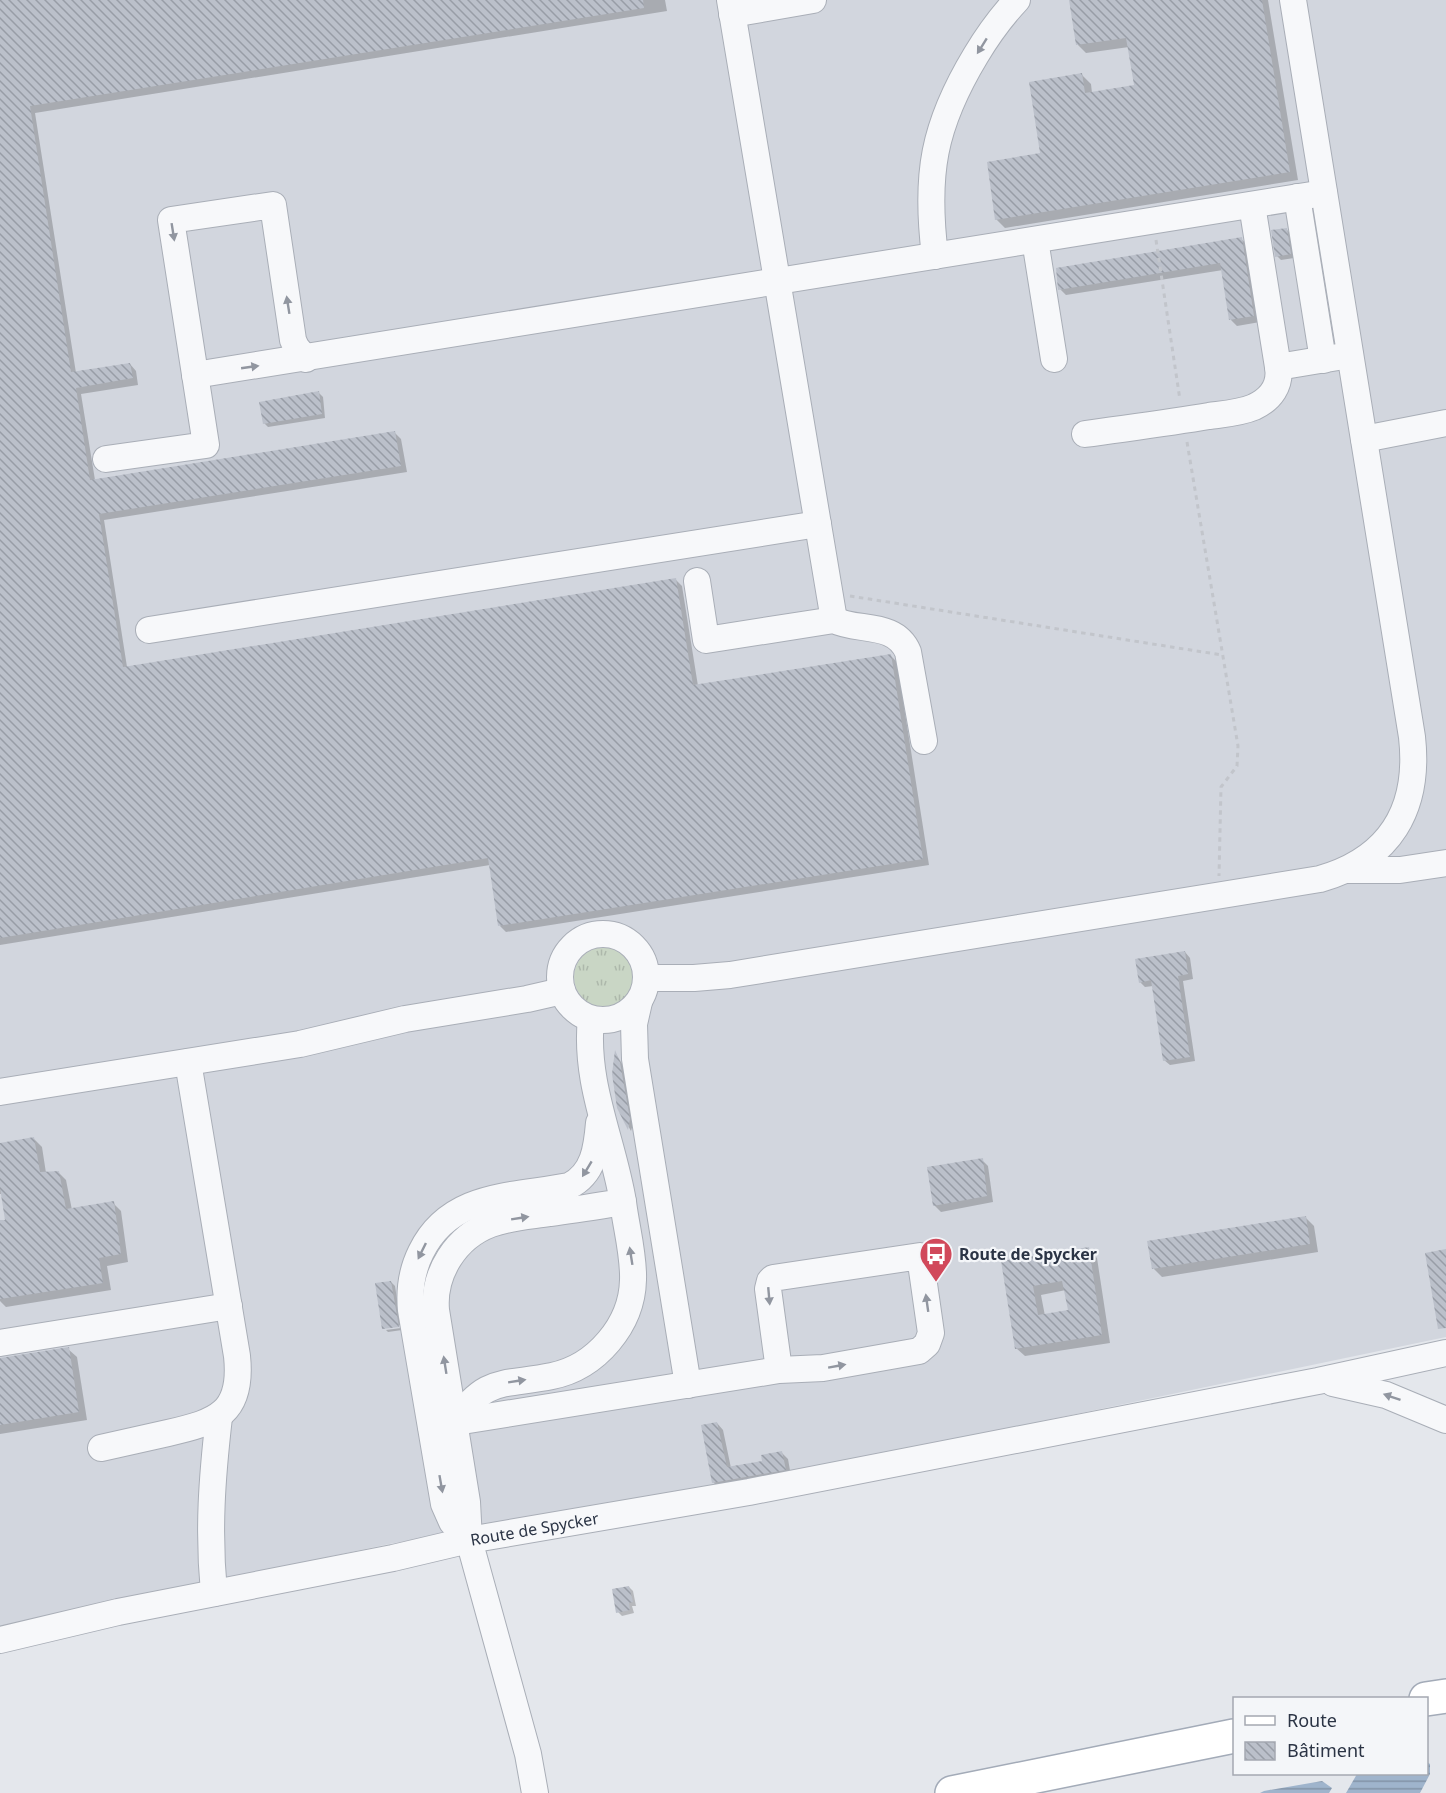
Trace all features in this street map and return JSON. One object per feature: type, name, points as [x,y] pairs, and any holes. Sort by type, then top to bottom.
[{"type":"main road","points":[[1428,1700],[1446,1696]]},
{"type":"main road","points":[[952,1793],[1233,1736]]},
{"type":"main road","points":[[1004,1793],[1103,1764]]},
{"type":"street","points":[[813,0],[731,7],[834,620]]},
{"type":"street","points":[[935,256],[930,193],[934,154],[939,134],[953,96],[966,71],[997,23],[1017,0]]},
{"type":"street","points":[[646,978],[730,975],[1320,879],[1346,870],[1363,860],[1378,849],[1396,827],[1408,802],[1413,767],[1412,737],[1293,0]]},
{"type":"street","points":[[195,375],[306,359],[1324,193]]},
{"type":"street","points":[[1297,197],[1323,360]]},
{"type":"street","points":[[106,459],[206,445],[171,220],[273,205],[293,340],[306,359]]},
{"type":"street","points":[[1086,434],[1244,411],[1265,400],[1277,385],[1278,367],[1252,205]]},
{"type":"street","points":[[1035,240],[1054,359]]},
{"type":"street","points":[[1278,367],[1350,355]]},
{"type":"street","points":[[1364,439],[1446,423]]},
{"type":"street","points":[[150,630],[818,524]]},
{"type":"street","points":[[697,580],[706,640],[834,620],[849,626],[880,629],[897,638],[906,646],[924,741]]},
{"type":"street","points":[[1346,870],[1400,870],[1446,863]]},
{"type":"street","points":[[635,1059],[627,1044],[597,1020],[582,1015],[571,1007],[562,991],[560,972],[567,955],[580,941],[597,935],[615,936],[632,945],[643,960],[646,978],[645,990],[639,1002],[634,1024],[635,1059],[688,1385]]},
{"type":"street","points":[[0,1092],[300,1044],[405,1019],[535,998],[562,991]]},
{"type":"street","points":[[597,1020],[621,1017],[639,1002]]},
{"type":"street","points":[[442,1425],[487,1388],[565,1372],[597,1354],[613,1336],[626,1314],[633,1281],[623,1202],[599,1113],[589,1050],[597,1020]]},
{"type":"street","points":[[101,1448],[199,1426],[219,1417],[232,1400],[238,1372],[189,1062]]},
{"type":"street","points":[[535,1793],[528,1754],[469,1540],[467,1502],[442,1425],[410,1302],[413,1275],[422,1249],[443,1222],[473,1204],[569,1186],[580,1179],[589,1168],[595,1151],[599,1113]]},
{"type":"street","points":[[442,1425],[435,1301],[440,1277],[453,1252],[468,1237],[492,1224],[623,1202]]},
{"type":"street","points":[[442,1425],[779,1370],[823,1368],[914,1353],[924,1348],[929,1339],[931,1326],[920,1256],[773,1278],[768,1289],[779,1370]]},
{"type":"street","points":[[0,1343],[229,1306]]},
{"type":"street","name":"Route de Spycker","points":[[0,1640],[118,1612],[393,1558],[469,1540],[749,1492],[1318,1381],[1446,1353]]},
{"type":"street","name":"Route de Spycker","points":[[1318,1381],[1374,1391],[1446,1420]]},
{"type":"street","points":[[214,1593],[210,1507],[219,1417]]},
{"type":"street","points":[[528,1754],[544,1793]]},
{"type":"path","points":[[1152,221],[1221,655],[1238,746],[1237,766],[1221,787],[1218,896]]},
{"type":"path","points":[[829,593],[1221,655]]},
{"type":"shaded area","points":[[0,0],[1446,0],[1446,1337],[831,1465],[389,1544],[0,1628]]},
{"type":"green space","points":[[598,947],[610,947],[626,955],[632,965],[634,977],[632,989],[626,999],[610,1007],[598,1007],[582,999],[574,983],[574,971],[582,955]]},
{"type":"water","points":[[1428,1763],[1430,1764],[1430,1774],[1420,1793],[1346,1793],[1356,1775],[1428,1775]]},
{"type":"water","points":[[1322,1781],[1332,1788],[1329,1793],[1260,1793],[1264,1791]]},
{"type":"building","points":[[0,0],[643,0],[644,8],[30,106],[71,372],[130,363],[133,378],[76,388],[90,480],[395,431],[401,466],[99,514],[123,667],[676,578],[693,685],[891,654],[923,859],[498,926],[488,858],[0,938]]},
{"type":"building","points":[[1069,0],[1262,0],[1290,172],[995,220],[987,162],[1040,153],[1029,82],[1082,73],[1085,93],[1134,85],[1126,38],[1076,45]]},
{"type":"building","points":[[1287,228],[1291,254],[1275,257],[1271,230]]},
{"type":"building","points":[[1242,237],[1254,316],[1229,320],[1220,263],[1058,290],[1056,268]]},
{"type":"building","points":[[319,391],[322,414],[263,424],[259,402]]},
{"type":"building","points":[[1185,951],[1188,974],[1178,976],[1190,1057],[1163,1061],[1151,980],[1139,983],[1135,959]]},
{"type":"building","points":[[615,1050],[620,1062],[630,1119],[628,1130],[617,1108],[612,1074]]},
{"type":"building","points":[[34,1137],[40,1172],[59,1171],[66,1209],[114,1201],[121,1254],[99,1258],[103,1283],[0,1299],[0,1220],[5,1220],[0,1188],[0,1143]]},
{"type":"building","points":[[983,1158],[987,1196],[933,1206],[927,1167]]},
{"type":"building","points":[[1306,1216],[1310,1244],[1152,1269],[1147,1241]]},
{"type":"building","points":[[1089,1247],[1102,1335],[1015,1349],[1001,1261]],"holes":[[[1062,1281],[1068,1310],[1038,1315],[1033,1286]]]},
{"type":"building","points":[[1446,1249],[1446,1328],[1438,1329],[1425,1253]]},
{"type":"building","points":[[391,1281],[399,1327],[382,1329],[375,1283]]},
{"type":"building","points":[[69,1347],[79,1412],[0,1425],[0,1358]]},
{"type":"building","points":[[717,1422],[727,1467],[762,1461],[761,1455],[782,1451],[786,1470],[712,1483],[701,1425]]},
{"type":"building","points":[[629,1586],[633,1602],[629,1603],[630,1610],[616,1613],[612,1589]]},
{"type":"place","name":"Route de Spycker","points":[[936,1283]]}]
